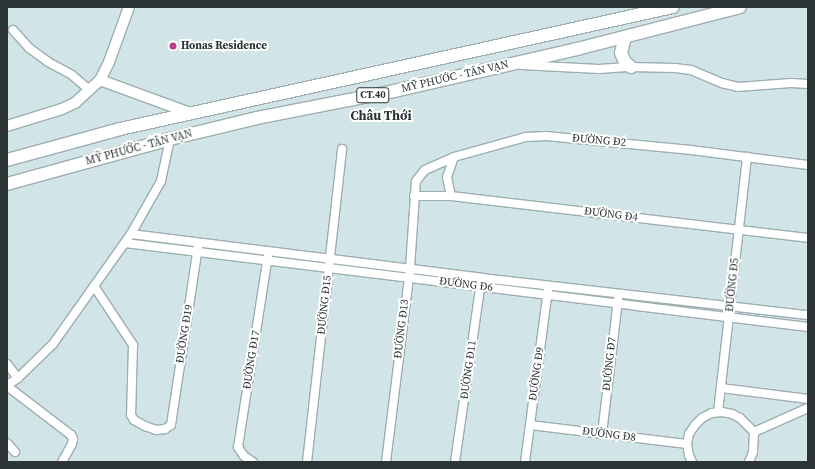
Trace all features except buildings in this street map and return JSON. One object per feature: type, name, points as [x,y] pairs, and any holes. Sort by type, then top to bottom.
[{"type":"main road","name":"MỸ PHƯỚC - TÂN VẠN","points":[[7,160],[120,129],[673,7]]},
{"type":"main road","name":"MỸ PHƯỚC - TÂN VẠN","points":[[7,184],[170,139],[257,118],[394,91],[511,65],[740,7]]},
{"type":"main road","points":[[625,37],[621,53],[625,62],[631,67]]},
{"type":"main road","points":[[169,118],[170,139]]},
{"type":"street","points":[[7,126],[62,109],[75,103],[100,80],[110,62],[129,7]]},
{"type":"street","points":[[13,30],[29,48],[48,62],[72,75],[89,90]]},
{"type":"street","points":[[511,65],[599,69],[631,67],[691,70],[722,84],[738,87],[791,83],[808,84]]},
{"type":"street","points":[[100,80],[190,113]]},
{"type":"street","name":"ĐƯỜNG Đ2","points":[[414,196],[416,181],[419,175],[425,170],[454,157],[526,137],[546,136],[747,157],[808,165]]},
{"type":"street","points":[[62,462],[72,444],[73,439],[71,435],[7,386],[18,378],[53,344],[131,234],[161,181],[170,139]]},
{"type":"street","name":"ĐƯỜNG Đ15","points":[[307,462],[342,149]]},
{"type":"street","points":[[450,196],[447,176],[454,157]]},
{"type":"street","name":"ĐƯỜNG Đ5","points":[[718,412],[747,157]]},
{"type":"street","name":"ĐƯỜNG Đ4","points":[[414,196],[450,196],[808,238]]},
{"type":"street","name":"ĐƯỜNG Đ13","points":[[386,462],[410,268],[414,196]]},
{"type":"street","name":"ĐƯỜNG Đ6","points":[[131,234],[267,260],[807,327]]},
{"type":"street","name":"ĐƯỜNG Đ6","points":[[125,243],[269,252],[330,258],[549,286],[808,315]]},
{"type":"street","name":"ĐƯỜNG Đ19","points":[[94,286],[133,345],[131,415],[134,420],[156,430],[165,429],[171,426],[198,248]]},
{"type":"street","name":"ĐƯỜNG Đ17","points":[[253,462],[244,456],[238,446],[269,252]]},
{"type":"street","name":"ĐƯỜNG Đ11","points":[[455,462],[482,278]]},
{"type":"street","name":"ĐƯỜNG Đ9","points":[[525,462],[549,286]]},
{"type":"street","name":"ĐƯỜNG Đ7","points":[[602,434],[618,294]]},
{"type":"street","points":[[663,309],[665,299]]},
{"type":"street","points":[[807,327],[808,315]]},
{"type":"street","points":[[7,364],[18,378]]},
{"type":"street","points":[[721,388],[808,399]]},
{"type":"street","points":[[754,432],[808,408]]},
{"type":"street","points":[[692,462],[687,444],[689,434],[694,425],[702,418],[718,412],[732,414],[740,418],[754,432],[753,452],[749,462]]},
{"type":"street","name":"ĐƯỜNG Đ8","points":[[530,425],[687,444]]},
{"type":"street","points":[[7,443],[15,452]]},
{"type":"place","name":"Honas Residence","points":[[173,46]]},
{"type":"district","name":"Châu Thới","points":[[381,116]]}]
